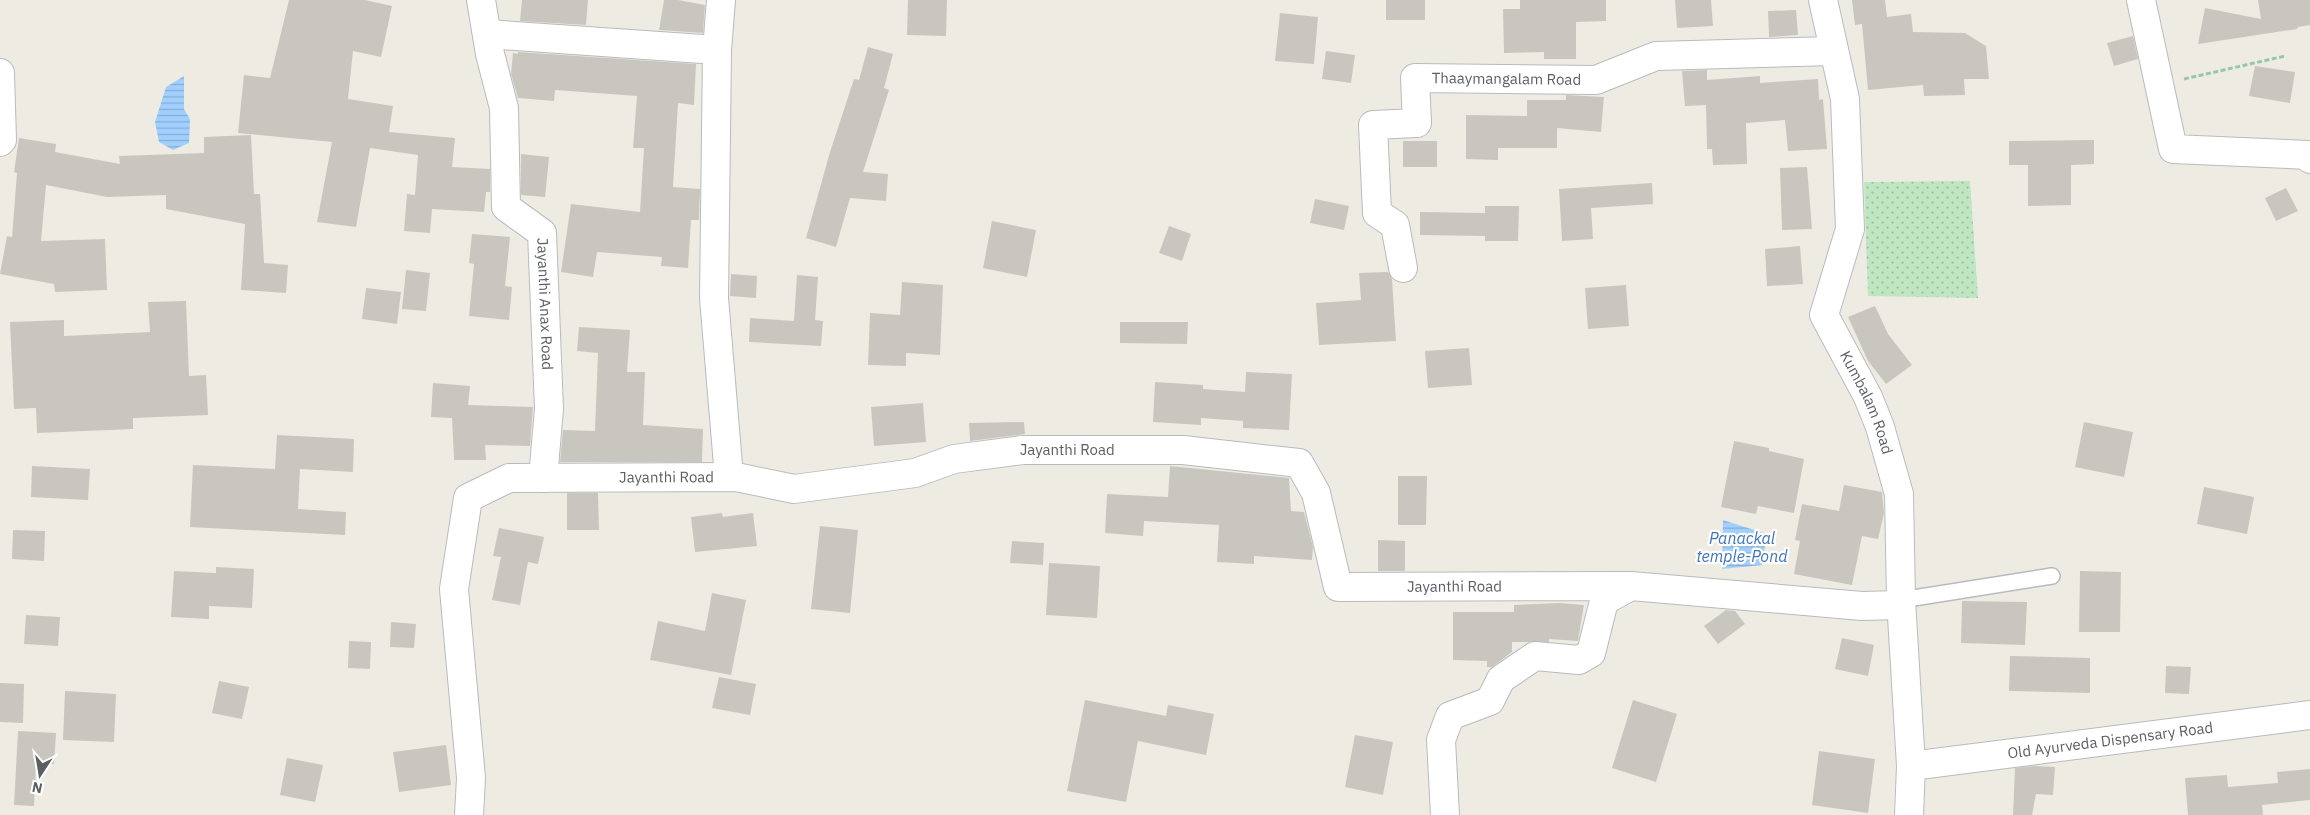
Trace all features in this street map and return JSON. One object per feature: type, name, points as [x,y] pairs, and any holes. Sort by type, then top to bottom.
[{"type":"street","name":"Jayanthi Anax Road","points":[[481,0],[504,108],[506,207],[542,234],[548,409],[543,478]]},
{"type":"street","points":[[721,0],[717,50],[714,298],[729,477]]},
{"type":"street","name":"Kumbalam Road","points":[[1823,0],[1845,99],[1850,229],[1824,315],[1868,397],[1888,452],[1899,494],[1901,602],[1911,766],[1909,815]]},
{"type":"street","points":[[2140,0],[2173,149],[2310,157]]},
{"type":"street","points":[[487,34],[717,50]]},
{"type":"street","name":"Thaaymangalam Road","points":[[1402,268],[1395,225],[1377,213],[1373,125],[1417,123],[1415,78],[1596,80],[1656,56],[1834,51]]},
{"type":"street","points":[[0,73],[2,140],[0,142]]},
{"type":"street","name":"Jayanthi Road","points":[[469,815],[471,778],[454,588],[468,498],[509,478],[729,477],[794,488],[915,473],[954,459],[1023,450],[1183,450],[1299,463],[1316,493],[1338,587],[1630,586],[1862,606],[1901,602]]},
{"type":"street","points":[[1445,815],[1441,740],[1450,716],[1490,701],[1501,680],[1535,656],[1579,660],[1591,654],[1604,601],[1630,586]]},
{"type":"street","name":"Old Ayurveda Dispensary Road","points":[[1911,766],[2310,715]]},
{"type":"lane","points":[[1901,602],[2052,576]]},
{"type":"path","points":[[2159,85],[2285,56]]},
{"type":"green space","points":[[1970,181],[1978,298],[1868,296],[1864,182]]},
{"type":"water","points":[[184,76],[184,109],[190,119],[189,143],[173,150],[159,142],[155,122],[166,87]]},
{"type":"water","name":"Panackal temple-Pond","points":[[1723,520],[1767,534],[1762,565],[1722,569]]},
{"type":"building","points":[[289,0],[365,0],[392,6],[381,57],[353,51],[348,99],[393,106],[389,132],[455,138],[452,167],[490,169],[490,192],[486,192],[484,212],[432,209],[430,233],[404,231],[407,194],[415,195],[418,155],[370,148],[356,227],[317,222],[332,142],[238,133],[244,75],[270,78]]},
{"type":"building","points":[[522,0],[588,0],[586,25],[520,21]]},
{"type":"building","points":[[664,0],[678,0],[705,5],[703,33],[659,30]]},
{"type":"building","points":[[908,0],[947,0],[946,36],[907,35]]},
{"type":"building","points":[[1386,0],[1425,0],[1425,20],[1386,20]]},
{"type":"building","points":[[1520,0],[1606,0],[1606,21],[1576,22],[1576,59],[1544,59],[1544,52],[1504,53],[1503,9],[1520,9]]},
{"type":"building","points":[[1675,0],[1711,0],[1713,26],[1677,28]]},
{"type":"building","points":[[1852,0],[1885,0],[1887,17],[1911,14],[1913,32],[1965,33],[1986,46],[1989,79],[1964,79],[1965,95],[1924,96],[1923,85],[1868,90],[1862,24],[1855,25]]},
{"type":"building","points":[[2258,0],[2310,0],[2310,25],[2298,27],[2297,29],[2198,44],[2205,8],[2261,19]]},
{"type":"building","points":[[1796,10],[1798,35],[1769,37],[1768,11]]},
{"type":"building","points":[[1280,13],[1318,17],[1314,64],[1275,61]]},
{"type":"building","points":[[2133,36],[2138,59],[2114,66],[2107,43]]},
{"type":"building","points":[[868,47],[893,54],[884,88],[889,90],[863,172],[888,174],[886,201],[850,198],[836,247],[806,238],[830,152],[854,79],[859,80]]},
{"type":"building","points":[[1326,51],[1355,55],[1351,83],[1322,79]]},
{"type":"building","points":[[518,52],[696,64],[694,105],[678,103],[673,187],[700,189],[699,220],[691,220],[688,268],[661,266],[662,257],[597,252],[593,277],[561,272],[571,204],[640,212],[644,148],[633,148],[637,96],[555,90],[554,101],[518,98],[511,74],[513,53],[518,54]]},
{"type":"building","points":[[2255,66],[2295,72],[2290,103],[2249,96]]},
{"type":"building","points":[[1707,70],[1707,80],[1760,76],[1760,83],[1818,79],[1819,100],[1823,99],[1827,149],[1788,151],[1785,120],[1746,123],[1747,164],[1713,165],[1712,149],[1707,149],[1706,105],[1685,106],[1682,71]]},
{"type":"building","points":[[1566,95],[1604,97],[1601,132],[1557,128],[1557,148],[1498,148],[1498,160],[1466,159],[1466,115],[1527,116],[1527,100],[1566,100]]},
{"type":"building","points":[[251,135],[254,194],[260,194],[264,263],[288,265],[286,293],[241,290],[245,224],[166,209],[166,195],[107,197],[46,185],[41,241],[105,239],[107,290],[55,292],[54,284],[0,274],[7,236],[12,237],[17,173],[14,172],[19,138],[56,144],[55,152],[120,164],[119,156],[204,153],[204,137]]},
{"type":"building","points":[[2094,140],[2094,164],[2071,165],[2071,205],[2028,206],[2028,165],[2009,165],[2009,141]]},
{"type":"building","points":[[1403,141],[1437,141],[1437,167],[1403,167]]},
{"type":"building","points":[[521,154],[549,157],[545,197],[521,195]]},
{"type":"building","points":[[1807,167],[1812,229],[1782,230],[1780,168]]},
{"type":"building","points":[[1652,183],[1653,204],[1591,208],[1593,239],[1562,241],[1559,189]]},
{"type":"building","points":[[2286,188],[2298,211],[2276,221],[2265,198]]},
{"type":"building","points":[[1315,199],[1349,206],[1344,230],[1310,223]]},
{"type":"building","points":[[1485,206],[1519,206],[1518,241],[1485,241],[1485,236],[1420,235],[1420,212],[1485,213]]},
{"type":"building","points":[[992,221],[1036,230],[1027,277],[983,268]]},
{"type":"building","points":[[1169,226],[1191,234],[1182,261],[1159,253]]},
{"type":"building","points":[[472,234],[510,237],[505,286],[512,287],[509,320],[469,316],[474,264],[469,263]]},
{"type":"building","points":[[1800,246],[1803,284],[1767,286],[1765,249]]},
{"type":"building","points":[[406,270],[430,273],[426,311],[402,309]]},
{"type":"building","points":[[1388,272],[1392,279],[1396,341],[1319,345],[1316,303],[1361,300],[1359,273]]},
{"type":"building","points":[[731,274],[757,276],[756,298],[730,296]]},
{"type":"building","points":[[797,275],[818,277],[815,320],[823,321],[821,346],[749,342],[750,318],[794,321]]},
{"type":"building","points":[[902,282],[943,285],[940,355],[906,353],[906,366],[868,365],[870,313],[900,315]]},
{"type":"building","points":[[1626,285],[1629,326],[1588,329],[1585,288]]},
{"type":"building","points":[[366,288],[401,292],[397,324],[362,319]]},
{"type":"building","points":[[186,301],[189,376],[206,375],[208,415],[133,418],[133,429],[37,433],[36,408],[14,409],[10,322],[64,320],[64,336],[150,332],[148,302]]},
{"type":"building","points":[[1875,306],[1888,334],[1912,365],[1886,384],[1868,361],[1848,317]]},
{"type":"building","points":[[1120,322],[1188,322],[1187,344],[1120,343]]},
{"type":"building","points":[[579,327],[630,330],[627,372],[645,372],[643,425],[703,429],[702,462],[560,462],[563,430],[595,431],[598,353],[577,351]]},
{"type":"building","points":[[1469,348],[1472,385],[1428,388],[1425,351]]},
{"type":"building","points":[[1246,372],[1292,374],[1289,430],[1243,428],[1243,421],[1201,418],[1201,425],[1153,422],[1155,382],[1203,385],[1203,389],[1245,392]]},
{"type":"building","points":[[433,383],[470,386],[468,405],[533,407],[530,446],[485,445],[486,460],[454,460],[452,418],[431,417]]},
{"type":"building","points":[[923,403],[926,442],[874,446],[871,407]]},
{"type":"building","points":[[1024,422],[1025,434],[970,441],[969,423]]},
{"type":"building","points":[[2084,422],[2133,432],[2124,477],[2075,467]]},
{"type":"building","points":[[277,435],[354,439],[353,472],[300,469],[298,509],[346,512],[345,535],[190,527],[193,465],[275,469]]},
{"type":"building","points":[[1734,441],[1769,448],[1769,451],[1804,459],[1794,513],[1758,506],[1756,514],[1721,507]]},
{"type":"building","points":[[32,466],[90,469],[88,500],[31,497]]},
{"type":"building","points":[[1170,466],[1289,478],[1291,511],[1304,512],[1313,547],[1312,560],[1254,556],[1254,564],[1217,562],[1219,525],[1144,521],[1143,536],[1105,533],[1107,494],[1168,497]]},
{"type":"building","points":[[1398,476],[1427,476],[1426,525],[1398,525]]},
{"type":"building","points":[[1844,485],[1882,492],[1884,513],[1878,539],[1862,536],[1852,585],[1794,574],[1800,541],[1795,540],[1802,504],[1839,511]]},
{"type":"building","points":[[2204,487],[2254,497],[2247,534],[2197,524]]},
{"type":"building","points":[[567,493],[598,493],[599,530],[567,530]]},
{"type":"building","points":[[722,513],[723,517],[753,513],[757,546],[695,552],[691,517]]},
{"type":"building","points":[[820,526],[858,530],[850,613],[811,609]]},
{"type":"building","points":[[499,528],[544,537],[538,564],[528,562],[520,605],[492,600],[501,557],[493,556]]},
{"type":"building","points":[[13,530],[45,531],[44,561],[12,559]]},
{"type":"building","points":[[1378,540],[1405,541],[1405,571],[1378,571]]},
{"type":"building","points":[[1012,541],[1044,543],[1043,565],[1010,563]]},
{"type":"building","points":[[1049,563],[1100,566],[1097,618],[1046,615]]},
{"type":"building","points":[[216,567],[254,569],[252,608],[209,606],[209,619],[171,617],[174,571],[216,573]]},
{"type":"building","points":[[2080,571],[2121,572],[2120,632],[2079,632]]},
{"type":"building","points":[[712,593],[746,600],[731,675],[650,660],[658,621],[705,631]]},
{"type":"building","points":[[1962,601],[2027,602],[2025,645],[1961,643]]},
{"type":"building","points":[[1559,603],[1584,605],[1578,641],[1549,639],[1549,642],[1512,642],[1512,652],[1492,667],[1487,667],[1487,661],[1453,660],[1453,612],[1514,612],[1514,605]]},
{"type":"building","points":[[1726,610],[1735,611],[1745,624],[1718,644],[1704,626]]},
{"type":"building","points":[[26,615],[60,617],[58,646],[24,644]]},
{"type":"building","points":[[391,622],[416,624],[414,648],[390,647]]},
{"type":"building","points":[[1842,638],[1874,645],[1868,676],[1835,669]]},
{"type":"building","points":[[349,641],[371,642],[370,669],[348,668]]},
{"type":"building","points":[[2010,656],[2090,658],[2090,693],[2009,691]]},
{"type":"building","points":[[2166,666],[2191,667],[2189,694],[2165,693]]},
{"type":"building","points":[[719,677],[756,684],[750,715],[712,708]]},
{"type":"building","points":[[219,681],[249,687],[242,719],[212,713]]},
{"type":"building","points":[[0,683],[24,684],[23,723],[0,722]]},
{"type":"building","points":[[65,691],[116,694],[114,742],[63,740]]},
{"type":"building","points":[[1085,700],[1166,716],[1168,705],[1214,714],[1206,755],[1138,741],[1126,802],[1067,791]]},
{"type":"building","points":[[1633,700],[1677,714],[1656,782],[1612,768]]},
{"type":"building","points":[[18,731],[56,733],[54,764],[36,763],[34,806],[14,805]]},
{"type":"building","points":[[1355,735],[1393,742],[1383,795],[1345,787]]},
{"type":"building","points":[[446,745],[451,785],[399,792],[393,752]]},
{"type":"building","points":[[1819,751],[1875,759],[1868,813],[1812,805]]},
{"type":"building","points":[[287,758],[323,765],[315,802],[280,795]]},
{"type":"building","points":[[2034,766],[2055,767],[2053,795],[2036,794],[2032,815],[2013,815],[2015,768]]},
{"type":"building","points":[[2310,769],[2310,800],[2262,805],[2263,815],[2188,815],[2185,778],[2227,775],[2228,787],[2278,783],[2277,772]]}]
